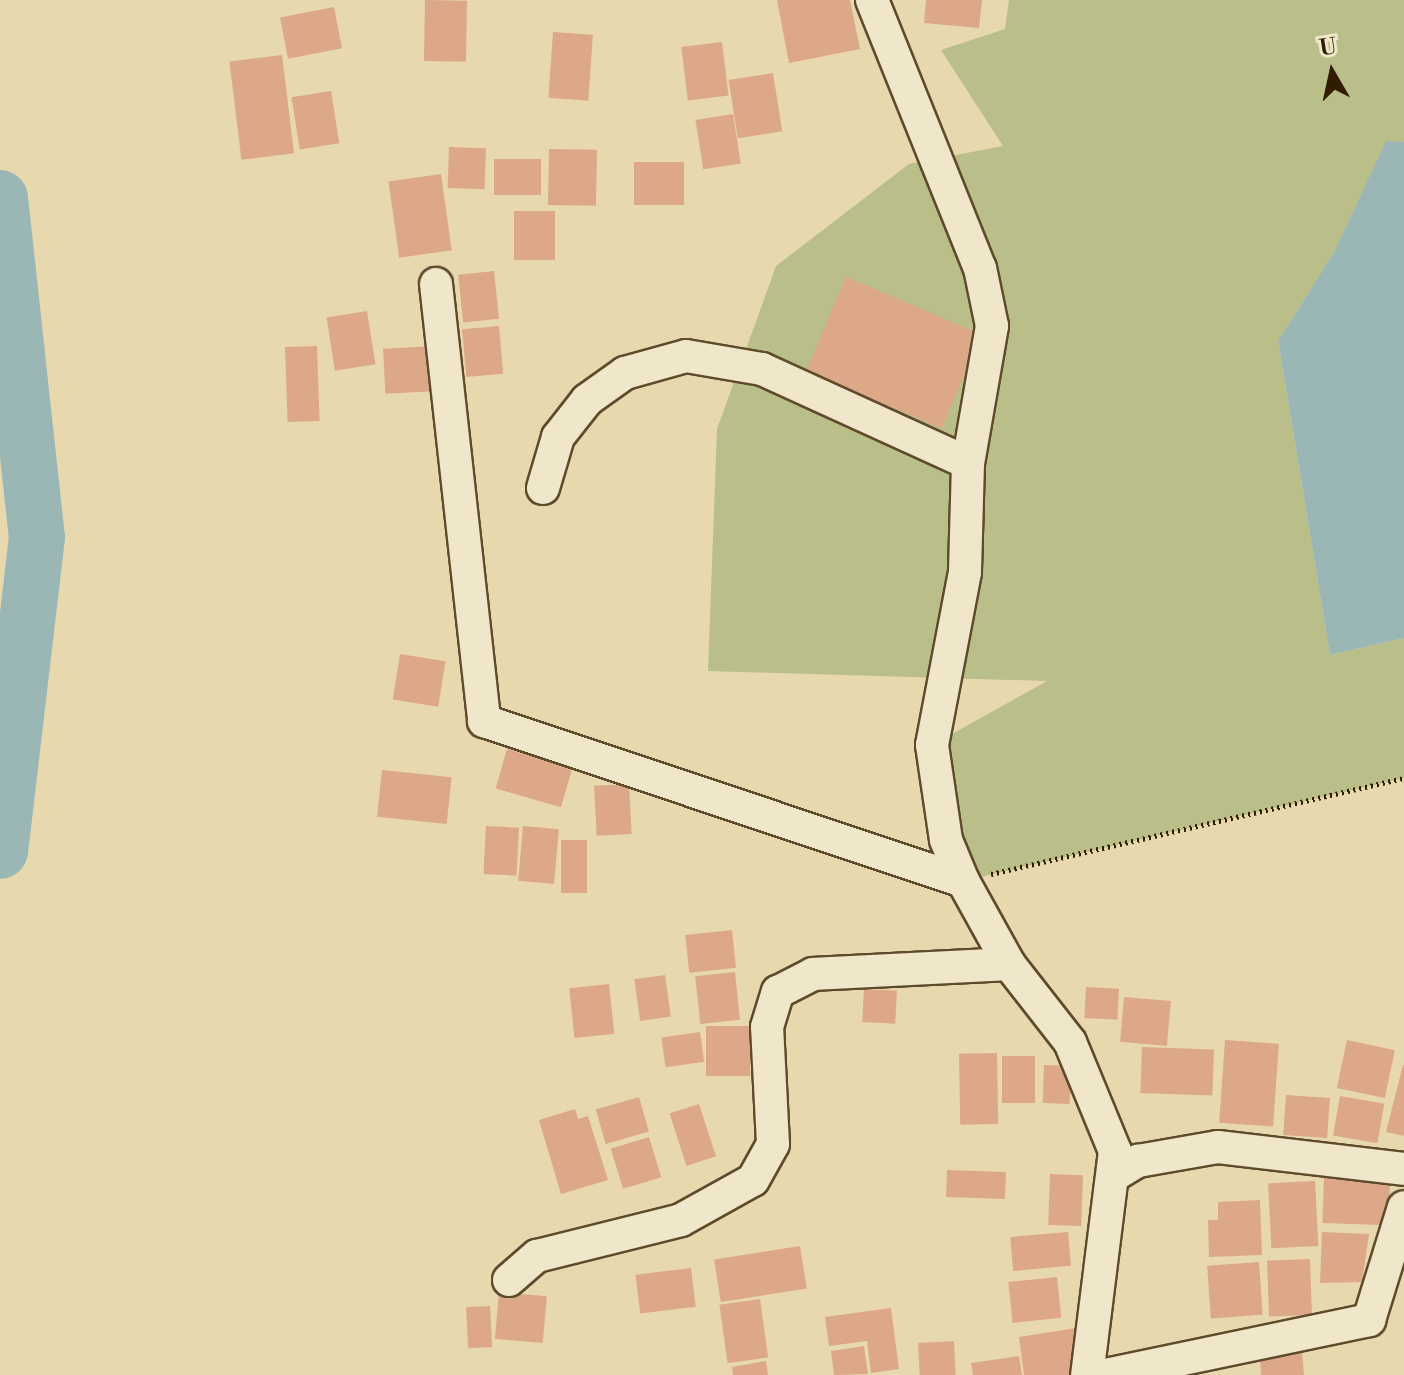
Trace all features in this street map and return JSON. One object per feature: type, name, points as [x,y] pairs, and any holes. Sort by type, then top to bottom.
[{"type":"street","points":[[872,0],[980,268],[992,326],[968,463],[965,572],[932,745],[946,840],[963,881],[1009,964],[1070,1042],[1107,1125],[1116,1174],[1094,1273],[1087,1375]]},
{"type":"street","points":[[436,284],[484,721],[963,881]]},
{"type":"street","points":[[543,488],[558,437],[587,400],[625,373],[686,356],[762,369],[968,463]]},
{"type":"street","points":[[509,1280],[537,1256],[681,1220],[753,1180],[773,1144],[767,1027],[778,992],[813,974],[1009,964]]},
{"type":"street","points":[[1116,1174],[1138,1161],[1218,1147],[1404,1169]]},
{"type":"street","points":[[1106,1375],[1369,1320],[1404,1207]]},
{"type":"path","points":[[963,881],[1404,778]]},
{"type":"green space","points":[[1009,0],[1404,0],[1404,142],[1386,142],[1334,252],[1278,341],[1330,655],[1404,638],[1404,778],[963,881],[932,745],[1047,681],[708,671],[717,429],[776,266],[909,164],[1003,146],[941,50],[1005,29]]},
{"type":"water","points":[[1386,141],[1404,142],[1404,638],[1330,655],[1278,341],[1334,252]]},
{"type":"building","points":[[425,0],[467,1],[466,62],[424,61]]},
{"type":"building","points":[[777,0],[850,0],[860,49],[789,63]]},
{"type":"building","points":[[926,0],[982,0],[979,28],[924,23]]},
{"type":"building","points":[[334,7],[342,48],[288,59],[280,17]]},
{"type":"building","points":[[553,32],[593,35],[588,101],[548,98]]},
{"type":"building","points":[[722,42],[729,96],[688,101],[681,47]]},
{"type":"building","points":[[282,55],[294,153],[241,160],[229,61]]},
{"type":"building","points":[[773,73],[782,131],[738,138],[729,80]]},
{"type":"building","points":[[331,91],[339,143],[300,150],[291,97]]},
{"type":"building","points":[[733,114],[741,163],[703,169],[695,120]]},
{"type":"building","points":[[449,147],[486,148],[485,189],[448,188]]},
{"type":"building","points":[[549,149],[597,150],[596,206],[548,205]]},
{"type":"building","points":[[494,159],[541,159],[541,195],[494,195]]},
{"type":"building","points":[[634,162],[684,162],[684,205],[634,205]]},
{"type":"building","points":[[441,174],[452,250],[399,258],[389,181]]},
{"type":"building","points":[[514,211],[555,211],[555,260],[514,260]]},
{"type":"building","points":[[494,271],[499,319],[463,323],[458,275]]},
{"type":"building","points":[[846,277],[981,334],[941,428],[806,371]]},
{"type":"building","points":[[367,311],[375,364],[335,371],[327,317]]},
{"type":"building","points":[[499,326],[503,374],[466,377],[462,329]]},
{"type":"building","points":[[317,346],[320,421],[288,422],[285,347]]},
{"type":"building","points":[[435,346],[437,391],[385,394],[383,349]]},
{"type":"building","points":[[400,654],[445,661],[438,707],[393,699]]},
{"type":"building","points":[[507,749],[572,768],[561,807],[496,788]]},
{"type":"building","points":[[382,770],[452,777],[447,824],[377,817]]},
{"type":"building","points":[[629,784],[632,834],[597,836],[594,786]]},
{"type":"building","points":[[486,826],[519,828],[516,876],[483,874]]},
{"type":"building","points":[[523,826],[559,829],[554,884],[518,881]]},
{"type":"building","points":[[561,840],[587,840],[587,893],[561,893]]},
{"type":"building","points":[[732,930],[736,968],[689,973],[685,935]]},
{"type":"building","points":[[735,972],[740,1020],[700,1024],[695,976]]},
{"type":"building","points":[[665,975],[671,1017],[640,1021],[634,979]]},
{"type":"building","points":[[609,984],[614,1034],[574,1038],[569,988]]},
{"type":"building","points":[[1086,987],[1119,989],[1117,1020],[1084,1018]]},
{"type":"building","points":[[864,989],[897,991],[895,1024],[862,1022]]},
{"type":"building","points":[[1124,997],[1171,1001],[1167,1046],[1120,1042]]},
{"type":"building","points":[[706,1026],[750,1026],[750,1076],[706,1076]]},
{"type":"building","points":[[700,1032],[704,1062],[666,1067],[661,1037]]},
{"type":"building","points":[[1225,1040],[1279,1044],[1273,1127],[1219,1123]]},
{"type":"building","points":[[1347,1040],[1395,1050],[1385,1098],[1337,1088]]},
{"type":"building","points":[[1142,1047],[1214,1050],[1212,1095],[1140,1093]]},
{"type":"building","points":[[997,1053],[998,1124],[960,1125],[959,1054]]},
{"type":"building","points":[[1002,1056],[1035,1056],[1035,1103],[1002,1103]]},
{"type":"building","points":[[1044,1065],[1071,1066],[1070,1104],[1043,1103]]},
{"type":"building","points":[[1404,1065],[1404,1136],[1386,1132]]},
{"type":"building","points":[[1286,1095],[1330,1098],[1327,1138],[1283,1135]]},
{"type":"building","points":[[1340,1096],[1384,1104],[1377,1143],[1333,1135]]},
{"type":"building","points":[[639,1097],[649,1132],[606,1144],[596,1109]]},
{"type":"building","points":[[699,1104],[716,1156],[687,1166],[670,1114]]},
{"type":"building","points":[[575,1109],[578,1119],[588,1116],[608,1180],[561,1194],[539,1120]]},
{"type":"building","points":[[649,1137],[661,1177],[623,1189],[611,1149]]},
{"type":"building","points":[[947,1170],[1006,1172],[1005,1199],[946,1197]]},
{"type":"building","points":[[1050,1174],[1083,1175],[1081,1226],[1048,1225]]},
{"type":"building","points":[[1324,1178],[1390,1180],[1388,1225],[1322,1223]]},
{"type":"building","points":[[1315,1181],[1318,1246],[1271,1248],[1268,1183]]},
{"type":"building","points":[[1260,1200],[1262,1255],[1209,1257],[1208,1220],[1218,1220],[1218,1202]]},
{"type":"building","points":[[1068,1232],[1071,1266],[1013,1271],[1010,1237]]},
{"type":"building","points":[[1322,1232],[1369,1234],[1362,1282],[1320,1283]]},
{"type":"building","points":[[800,1246],[807,1288],[721,1302],[714,1260]]},
{"type":"building","points":[[1310,1259],[1312,1315],[1269,1316],[1267,1261]]},
{"type":"building","points":[[1259,1262],[1263,1315],[1211,1318],[1207,1266]]},
{"type":"building","points":[[691,1268],[696,1307],[640,1314],[635,1275]]},
{"type":"building","points":[[1057,1277],[1061,1318],[1013,1323],[1008,1282]]},
{"type":"building","points":[[499,1292],[547,1296],[543,1343],[495,1339]]},
{"type":"building","points":[[760,1299],[768,1357],[728,1363],[719,1305]]},
{"type":"building","points":[[490,1306],[492,1347],[468,1348],[466,1307]]},
{"type":"building","points":[[891,1308],[899,1369],[871,1373],[867,1341],[829,1346],[825,1317]]},
{"type":"building","points":[[1076,1328],[1081,1375],[1024,1375],[1019,1337]]},
{"type":"building","points":[[954,1341],[956,1375],[920,1375],[918,1343]]},
{"type":"building","points":[[864,1346],[868,1374],[834,1375],[831,1351]]},
{"type":"building","points":[[1302,1353],[1304,1375],[1261,1375],[1260,1356]]},
{"type":"building","points":[[1019,1356],[1022,1375],[973,1375],[971,1363]]},
{"type":"building","points":[[766,1361],[768,1375],[733,1375],[732,1367]]},
{"type":"waterway","points":[[0,198],[37,537],[0,851]]}]
